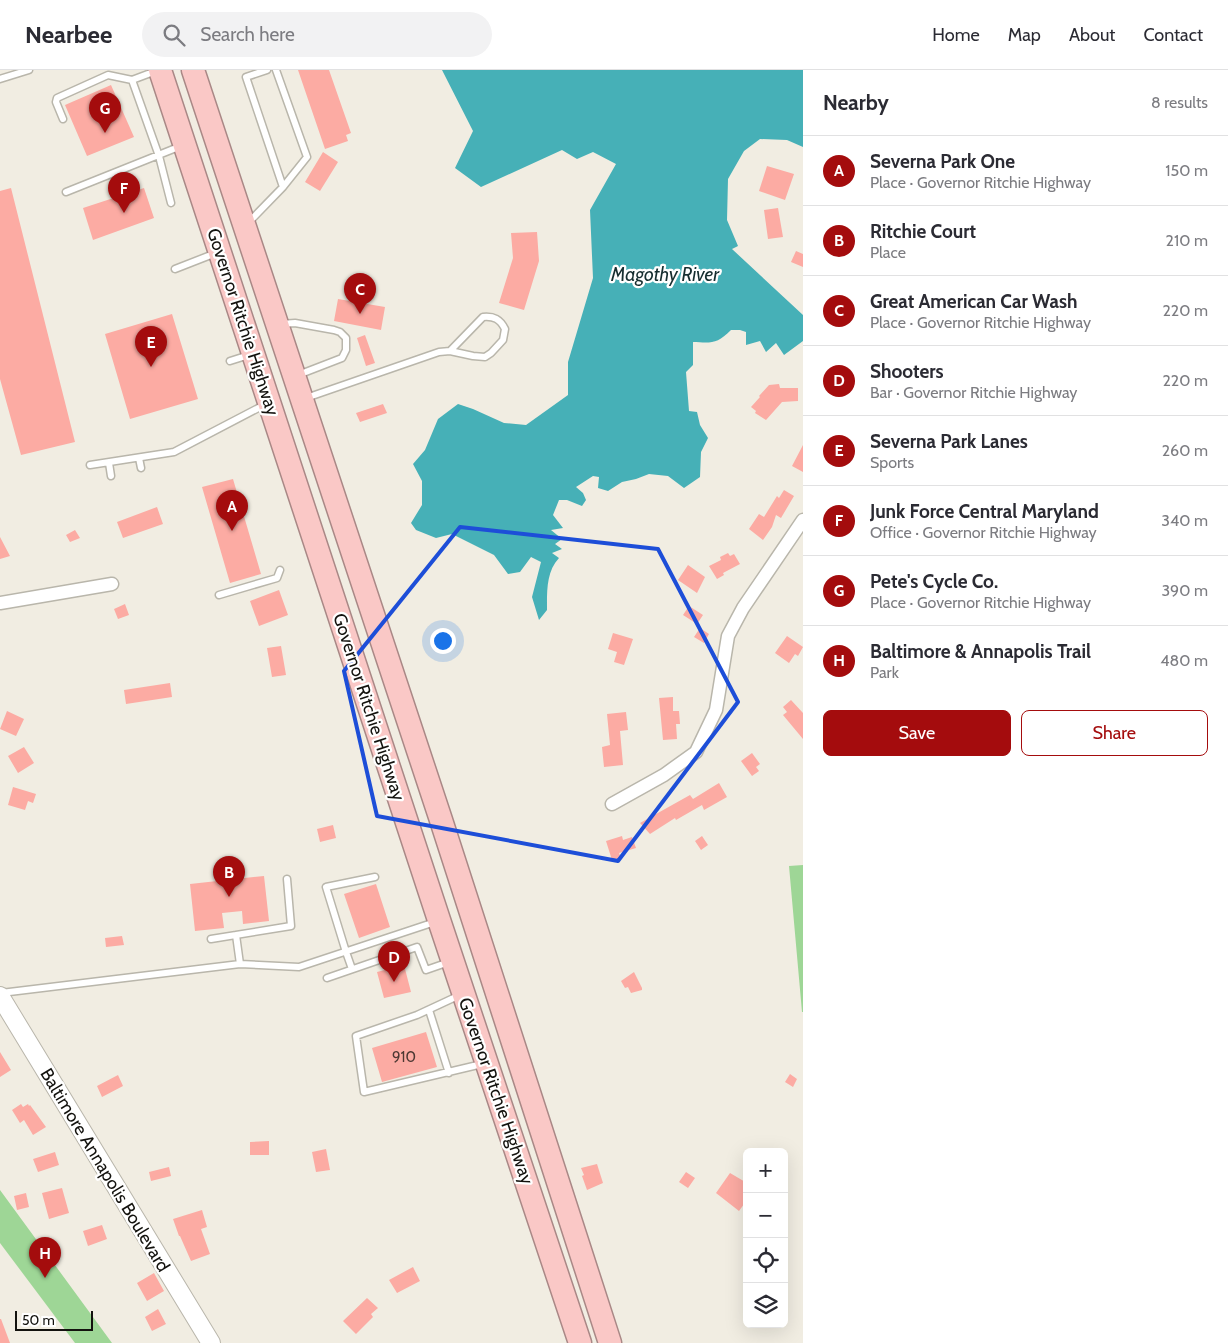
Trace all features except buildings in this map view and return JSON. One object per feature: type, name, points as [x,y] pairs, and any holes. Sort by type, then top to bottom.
[{"type":"highway","name":"Governor Ritchie Highway","points":[[160,70],[452,961],[580,1343]]},
{"type":"highway","name":"Governor Ritchie Highway","points":[[193,70],[450,847],[610,1343]]},
{"type":"highway","points":[[540,1222],[568,1213]]},
{"type":"street","points":[[612,804],[664,776],[696,752],[716,710],[728,636],[743,608],[803,520]]},
{"type":"street","points":[[0,604],[112,584]]},
{"type":"street","name":"Baltimore Annapolis Boulevard","points":[[0,995],[211,1343]]},
{"type":"lane","points":[[0,79],[29,70]]},
{"type":"lane","points":[[62,119],[56,102],[57,98],[108,74],[132,80],[160,70]]},
{"type":"lane","points":[[267,70],[246,77],[283,187]]},
{"type":"lane","points":[[245,226],[283,187],[307,157],[276,70]]},
{"type":"lane","points":[[132,80],[158,156],[171,203]]},
{"type":"lane","points":[[66,192],[185,145]]},
{"type":"lane","points":[[174,269],[220,252]]},
{"type":"lane","points":[[302,399],[429,355],[450,351],[485,357],[503,340],[506,328],[496,318],[490,316],[482,317],[450,351]]},
{"type":"lane","points":[[278,324],[295,322],[334,330],[340,332],[346,338],[346,350],[342,358],[295,376]]},
{"type":"lane","points":[[230,361],[253,354]]},
{"type":"lane","points":[[90,465],[174,452],[269,402]]},
{"type":"lane","points":[[138,458],[141,468]]},
{"type":"lane","points":[[109,463],[111,476]]},
{"type":"lane","points":[[219,595],[277,578],[280,570]]},
{"type":"lane","points":[[352,969],[326,887],[375,877]]},
{"type":"lane","points":[[211,939],[291,926],[287,879]]},
{"type":"lane","points":[[0,995],[240,964],[300,967],[439,920]]},
{"type":"lane","points":[[236,935],[240,964]]},
{"type":"lane","points":[[327,978],[417,947],[426,970],[452,961]]},
{"type":"lane","points":[[463,993],[417,1016],[356,1036],[364,1092],[487,1063]]},
{"type":"lane","points":[[429,1010],[449,1073]]},
{"type":"highlighted area","points":[[460,527],[658,549],[738,702],[618,861],[377,816],[344,671]]},
{"type":"green space","points":[[803,865],[803,1012],[802,1012],[789,866]]},
{"type":"green space","points":[[0,1190],[112,1343],[75,1343],[0,1243]]},
{"type":"water","name":"Magothy River","points":[[442,70],[803,70],[803,147],[787,140],[760,139],[744,151],[728,179],[727,220],[738,246],[732,249],[803,315],[803,341],[784,355],[776,343],[766,352],[760,341],[746,345],[746,332],[740,330],[731,330],[714,342],[693,342],[693,365],[686,372],[689,411],[697,412],[700,425],[708,438],[701,452],[700,477],[684,488],[668,476],[649,474],[622,482],[608,491],[598,488],[599,477],[593,476],[576,487],[583,493],[586,500],[582,506],[567,500],[559,500],[553,515],[563,528],[551,530],[562,539],[555,544],[562,549],[552,553],[559,558],[549,576],[547,610],[539,620],[532,597],[541,562],[531,557],[520,572],[508,574],[494,555],[452,534],[436,538],[416,530],[411,523],[422,505],[422,481],[413,464],[425,450],[438,419],[458,404],[504,423],[526,425],[568,395],[568,362],[593,278],[590,210],[616,164],[593,152],[577,159],[562,150],[481,187],[455,168],[473,131]]},
{"type":"place","name":"Pete's Cycle Co.","points":[[105,133]]},
{"type":"place","name":"Junk Force Central Maryland","points":[[124,213]]},
{"type":"place","name":"Great American Car Wash","points":[[360,314]]},
{"type":"place","name":"Severna Park Lanes","points":[[151,367]]},
{"type":"place","name":"Severna Park One","points":[[232,531]]},
{"type":"place","name":"Ritchie Court","points":[[229,897]]},
{"type":"place","name":"Shooters","points":[[394,982]]},
{"type":"place","name":"Baltimore & Annapolis Trail","points":[[45,1278]]}]
